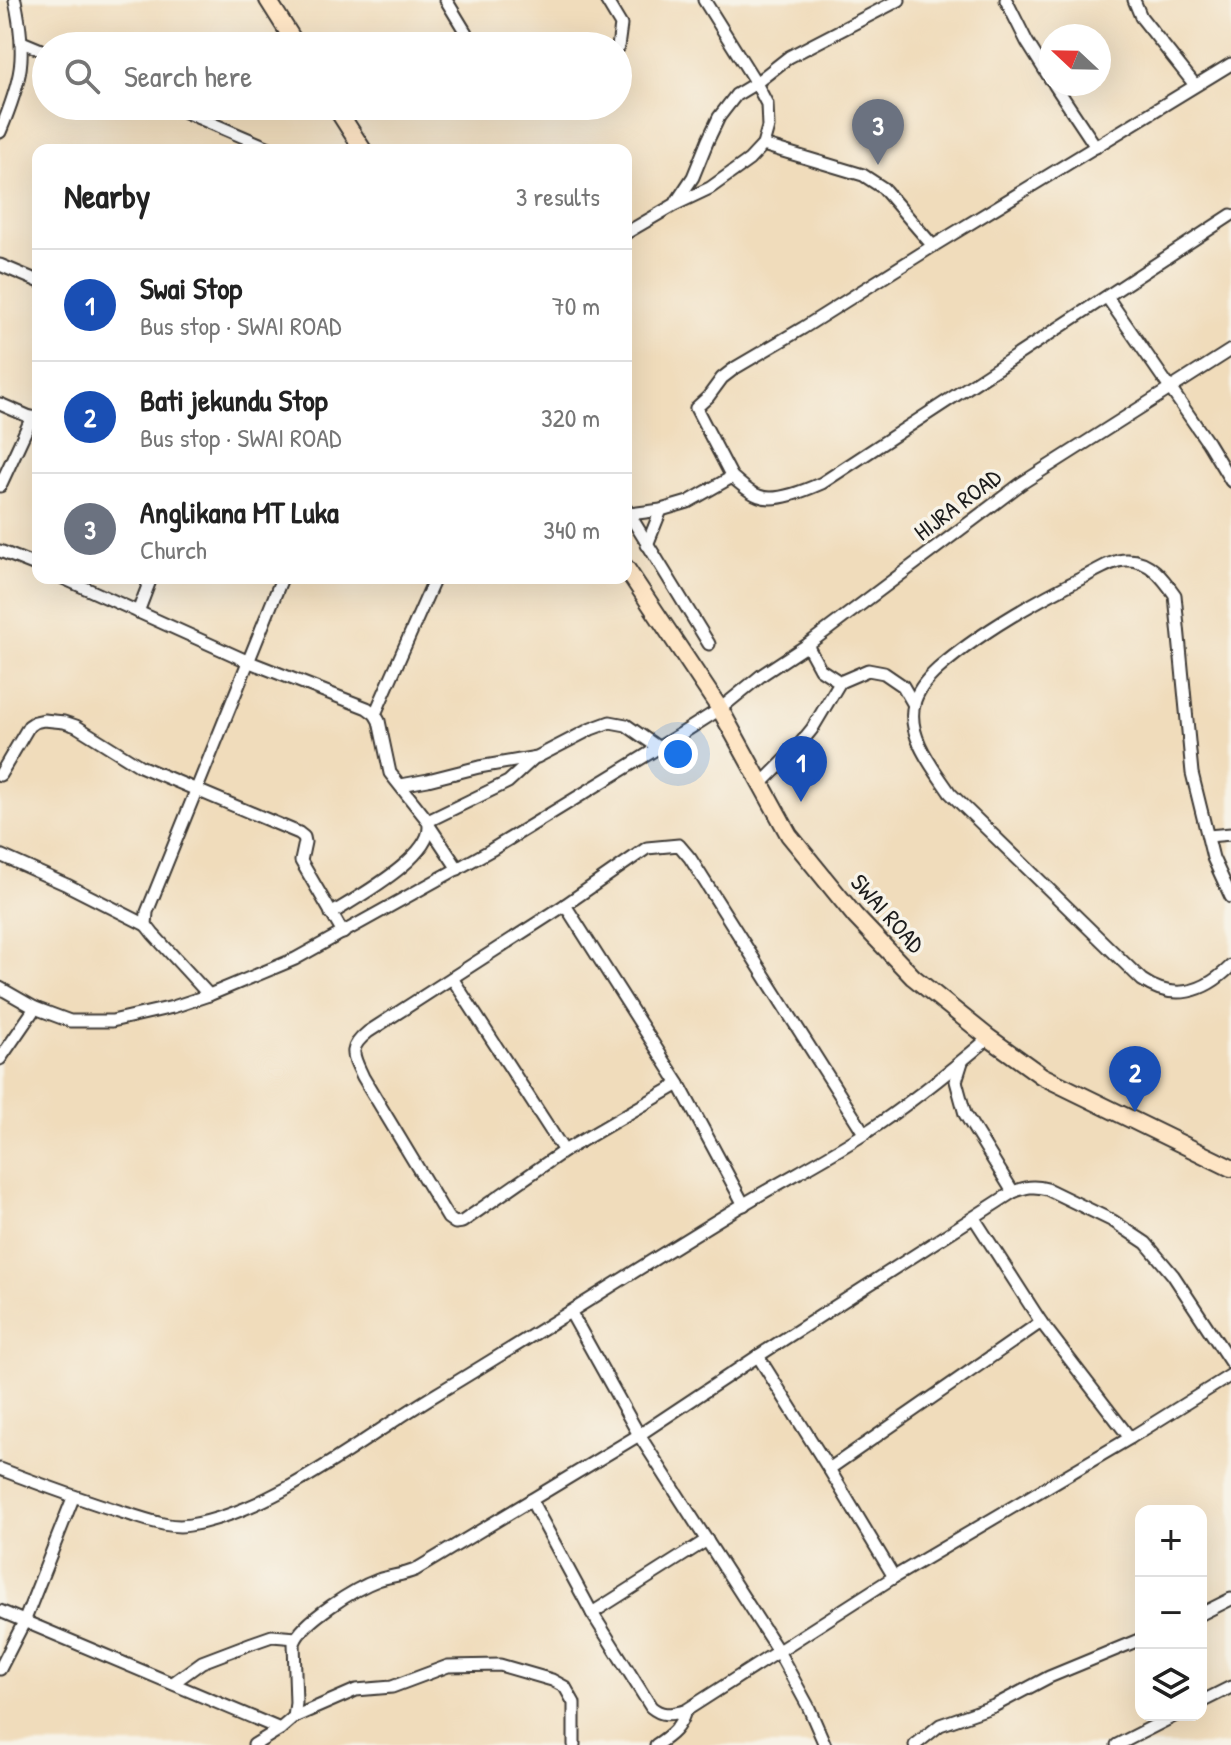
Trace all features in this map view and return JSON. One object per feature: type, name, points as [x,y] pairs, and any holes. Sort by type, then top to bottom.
[{"type":"street","points":[[0,132],[18,85],[22,65],[22,42],[15,0]]},
{"type":"street","points":[[268,0],[288,32]]},
{"type":"street","points":[[446,0],[465,32]]},
{"type":"street","points":[[606,0],[621,25],[620,32]]},
{"type":"street","points":[[632,230],[710,188],[749,160],[763,145],[768,127],[767,104],[704,0]]},
{"type":"street","points":[[674,205],[693,177],[726,106],[736,95],[789,57],[899,0]]},
{"type":"street","points":[[1006,0],[1039,61]]},
{"type":"street","points":[[1134,0],[1141,17],[1195,85]]},
{"type":"street","points":[[22,42],[32,46]]},
{"type":"street","points":[[1231,64],[735,368],[696,408],[732,477],[757,496],[797,494],[822,483],[1231,215]]},
{"type":"street","points":[[1061,96],[1096,147]]},
{"type":"street","points":[[204,120],[260,144]]},
{"type":"street","points":[[344,120],[359,144]]},
{"type":"street","points":[[763,145],[873,180],[933,246]]},
{"type":"street","points":[[0,265],[32,278]]},
{"type":"street","points":[[1107,297],[1231,481]]},
{"type":"street","name":"HIJRA ROAD","points":[[0,988],[35,1008],[70,1021],[112,1021],[209,995],[295,959],[458,869],[720,709],[1022,483],[1231,350]]},
{"type":"street","points":[[0,404],[32,417]]},
{"type":"street","points":[[0,486],[32,424]]},
{"type":"street","points":[[632,511],[661,510],[688,502],[732,477]]},
{"type":"street","points":[[647,545],[661,510]]},
{"type":"street","points":[[632,518],[709,644]]},
{"type":"street","points":[[0,551],[32,564]]},
{"type":"street","points":[[1231,897],[1213,858],[1192,773],[1175,595],[1161,575],[1143,563],[1126,559],[1102,567],[981,636],[937,670],[921,688],[914,705],[913,720],[919,742],[950,793],[1142,980],[1156,989],[1186,992],[1207,984],[1231,966]]},
{"type":"street","name":"SWAI ROAD","points":[[632,577],[720,709],[789,835],[855,916],[913,977],[1042,1076],[1231,1168]]},
{"type":"street","points":[[76,584],[247,661],[367,708],[379,721],[390,773],[458,869]]},
{"type":"street","points":[[138,612],[149,584]]},
{"type":"street","points":[[146,925],[147,912],[160,878],[279,584]]},
{"type":"street","points":[[375,714],[432,584]]},
{"type":"street","points":[[807,645],[820,669],[840,682]]},
{"type":"street","points":[[761,784],[812,729],[840,682],[868,670],[884,673],[903,686],[914,705]]},
{"type":"street","points":[[0,775],[29,726],[35,722],[44,720],[76,726],[140,766],[299,833],[305,842],[301,861],[343,933]]},
{"type":"street","points":[[401,785],[534,757],[610,722],[626,725],[659,748]]},
{"type":"street","points":[[429,824],[508,782],[534,757]]},
{"type":"street","points":[[331,914],[380,884],[414,856],[428,836],[429,824]]},
{"type":"street","points":[[1208,836],[1231,834]]},
{"type":"street","points":[[679,1084],[564,1151],[462,1222],[455,1223],[448,1218],[363,1077],[355,1061],[354,1049],[357,1041],[368,1032],[565,905],[647,848],[679,845],[864,1133]]},
{"type":"street","points":[[0,855],[146,925],[209,995]]},
{"type":"street","points":[[565,905],[679,1084],[744,1205]]},
{"type":"street","points":[[452,978],[564,1151]]},
{"type":"street","points":[[0,1059],[35,1008]]},
{"type":"street","points":[[0,1469],[73,1498],[168,1525],[188,1526],[226,1516],[268,1498],[864,1133],[947,1075],[989,1038]]},
{"type":"street","points":[[962,1062],[956,1081],[965,1114],[1013,1192]]},
{"type":"street","points":[[294,1717],[294,1643],[297,1634],[322,1613],[358,1588],[415,1570],[639,1435],[1013,1192],[1035,1186],[1047,1189],[1113,1221],[1146,1243],[1173,1275],[1231,1363]]},
{"type":"street","points":[[974,1218],[1041,1322],[1130,1438]]},
{"type":"street","points":[[571,1313],[639,1435],[778,1651],[825,1745]]},
{"type":"street","points":[[829,1469],[1041,1322]]},
{"type":"street","points":[[758,1356],[894,1577]]},
{"type":"street","points":[[531,1500],[592,1613],[651,1707],[666,1715],[685,1711],[894,1577],[1231,1375]]},
{"type":"street","points":[[0,1669],[24,1622],[73,1498]]},
{"type":"street","points":[[592,1613],[707,1540]]},
{"type":"street","points":[[1207,1611],[1231,1599]]},
{"type":"street","points":[[0,1611],[280,1729]]},
{"type":"street","points":[[173,1683],[202,1662],[252,1643],[272,1636],[296,1638]]},
{"type":"street","points":[[915,1745],[940,1725],[994,1706],[1049,1677],[1135,1641]]},
{"type":"street","points":[[254,1745],[294,1717],[356,1690],[392,1687],[448,1666],[500,1665],[552,1680],[565,1687],[574,1703],[575,1745],[564,1745]]},
{"type":"street","points":[[1207,1699],[1231,1687]]},
{"type":"street","points":[[656,1745],[675,1733],[685,1711]]},
{"type":"street","points":[[1117,1745],[1164,1721]]},
{"type":"place","name":"Anglikana MT Luka","points":[[878,165]]},
{"type":"place","name":"Swai Stop","points":[[801,802]]},
{"type":"place","name":"Bati jekundu Stop","points":[[1135,1112]]}]
